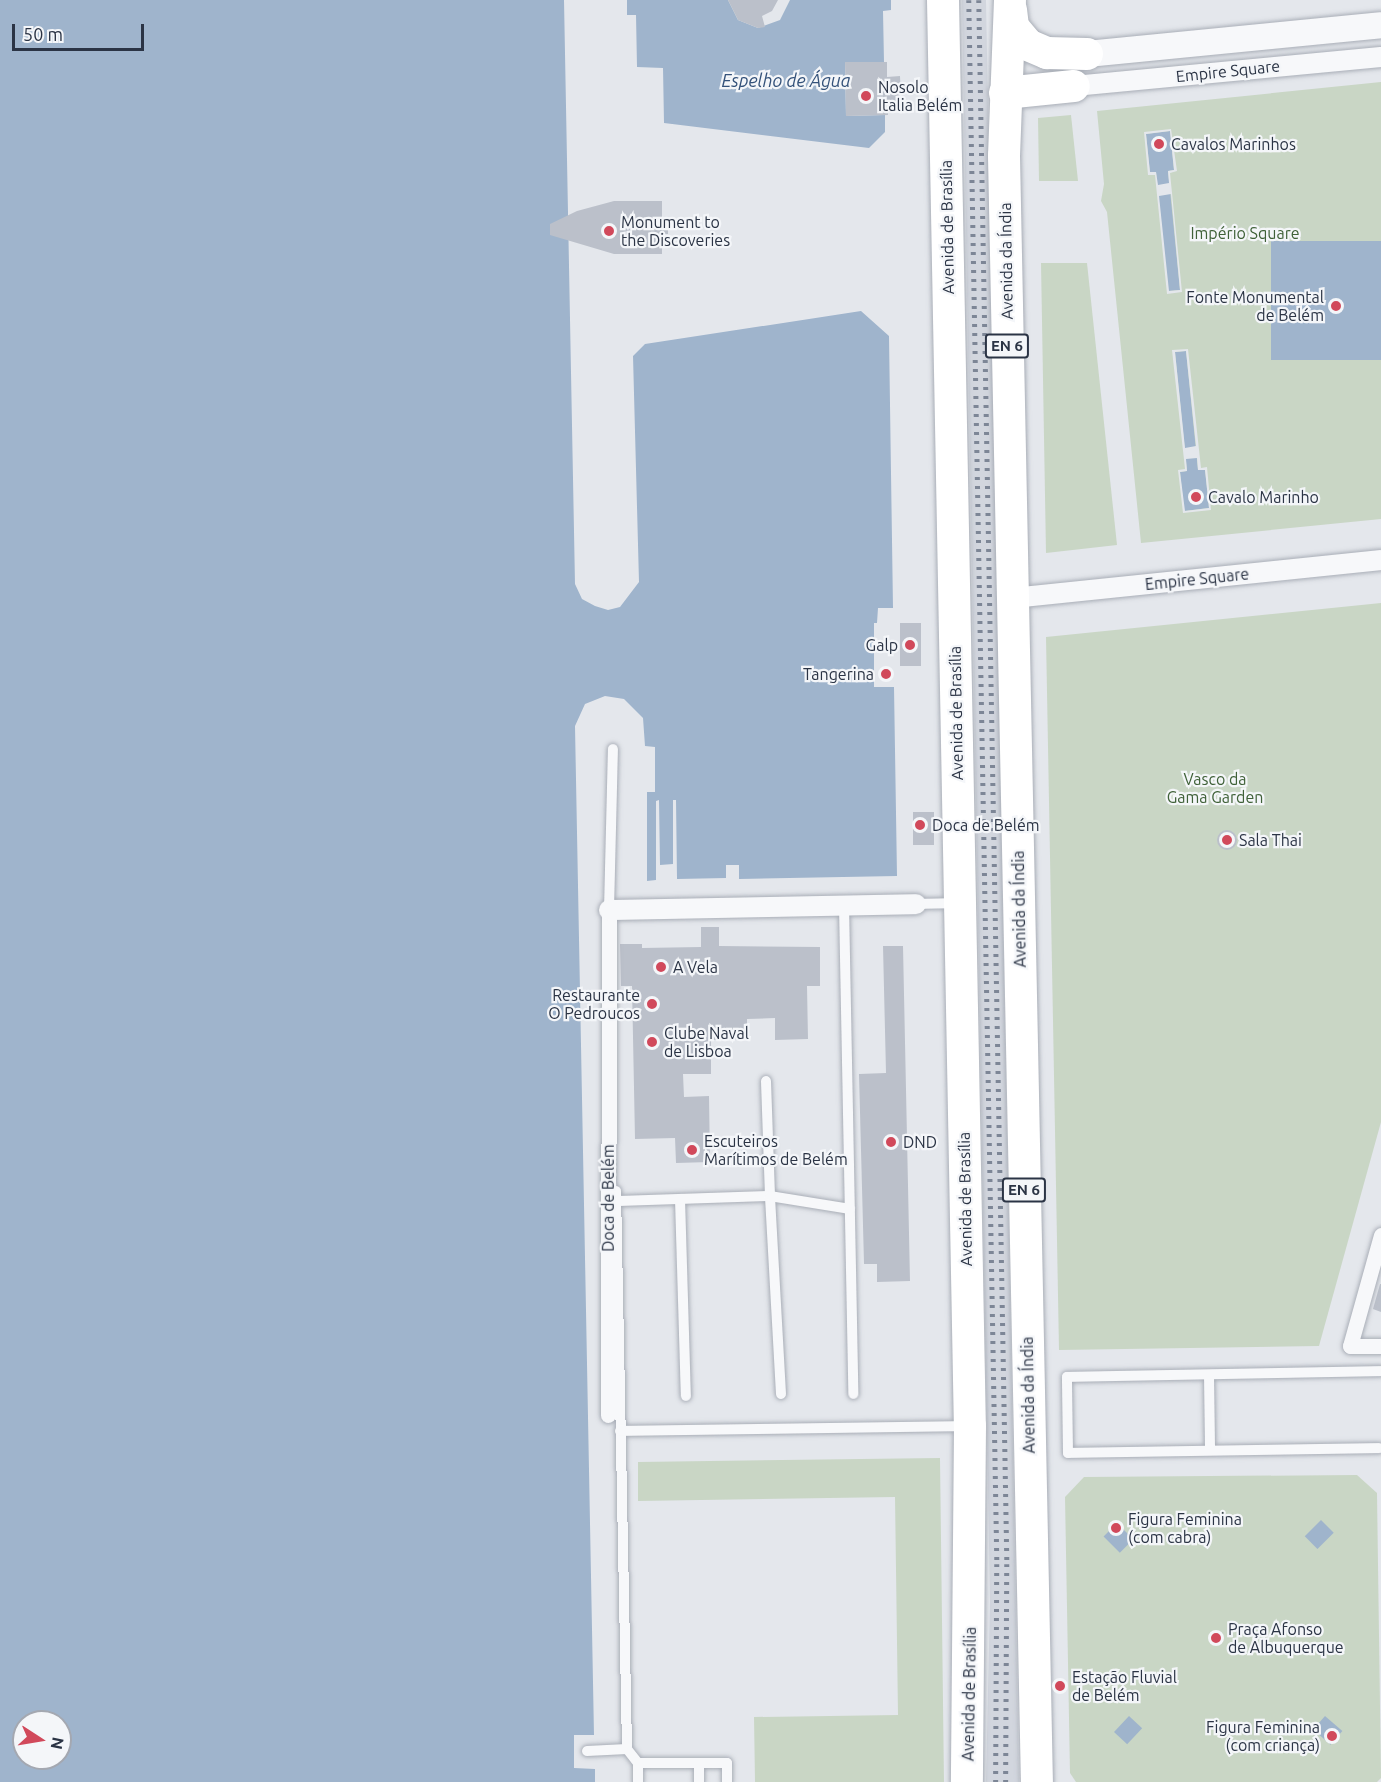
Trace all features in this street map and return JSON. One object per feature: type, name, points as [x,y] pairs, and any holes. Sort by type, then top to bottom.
[{"type":"main road","name":"Avenida de Brasília","points":[[943,0],[970,1426],[967,1782]]},
{"type":"main road","points":[[1010,0],[1014,27],[1028,45],[1047,53],[1087,54]]},
{"type":"main road","name":"Avenida da Índia","points":[[1010,0],[1005,93],[1037,1782]]},
{"type":"main road","points":[[1005,93],[1074,86]]},
{"type":"street","name":"Empire Square","points":[[1087,54],[1381,25]]},
{"type":"street","name":"Empire Square","points":[[1074,86],[1381,57]]},
{"type":"street","name":"Empire Square","points":[[1013,598],[1381,561]]},
{"type":"street","points":[[609,910],[916,904]]},
{"type":"street","name":"Doca de Belém","points":[[608,1415],[609,910]]},
{"type":"street","points":[[1381,1234],[1350,1346],[1381,1346]]},
{"type":"lane","name":"Doca de Belém","points":[[609,910],[613,749]]},
{"type":"lane","points":[[916,904],[959,903]]},
{"type":"lane","points":[[844,905],[853,1394]]},
{"type":"lane","points":[[766,1082],[781,1394]]},
{"type":"lane","name":"Doca de Belém","points":[[615,1086],[627,1749]]},
{"type":"lane","points":[[616,1201],[770,1196],[850,1209]]},
{"type":"lane","points":[[680,1199],[686,1396]]},
{"type":"lane","points":[[1379,1448],[1068,1453],[1067,1377],[1381,1371]]},
{"type":"lane","points":[[1209,1375],[1210,1450]]},
{"type":"lane","points":[[620,1431],[970,1426]]},
{"type":"lane","points":[[587,1751],[627,1749],[638,1763],[638,1782]]},
{"type":"lane","points":[[638,1763],[727,1763],[727,1782]]},
{"type":"lane","points":[[699,1763],[699,1782]]},
{"type":"shaded area","points":[[962,0],[986,0],[1019,1782],[986,1782],[990,1601]]},
{"type":"green space","name":"Império Square","points":[[1381,82],[1381,519],[1141,543],[1107,212],[1101,201],[1104,184],[1097,111]]},
{"type":"green space","points":[[1071,115],[1078,181],[1039,181],[1038,118]]},
{"type":"green space","points":[[1041,263],[1087,263],[1117,545],[1046,553]]},
{"type":"green space","name":"Vasco da Gama Garden","points":[[1381,603],[1381,1122],[1319,1346],[1059,1350],[1046,637]]},
{"type":"green space","points":[[940,1458],[944,1782],[755,1782],[754,1717],[898,1715],[895,1497],[638,1501],[638,1462]]},
{"type":"green space","name":"Praça Afonso de Albuquerque","points":[[1357,1475],[1377,1493],[1381,1778],[1377,1782],[1076,1782],[1070,1773],[1065,1497],[1084,1477]]},
{"type":"water","points":[[0,0],[564,0],[575,584],[582,599],[595,606],[608,610],[620,607],[639,582],[633,356],[645,344],[861,311],[889,336],[893,608],[878,608],[877,623],[874,623],[874,687],[894,687],[897,876],[739,879],[739,865],[726,865],[726,878],[677,879],[676,800],[673,800],[673,864],[660,865],[659,800],[656,801],[656,880],[647,881],[647,792],[655,792],[655,747],[645,746],[643,718],[624,699],[605,696],[585,704],[575,726],[594,1735],[574,1735],[574,1768],[595,1769],[595,1782],[0,1782]]},
{"type":"water","name":"Espelho de Água","points":[[627,0],[728,0],[738,20],[758,28],[780,20],[790,0],[891,0],[891,10],[883,11],[884,62],[845,63],[846,116],[885,115],[885,132],[869,148],[664,123],[663,68],[637,67],[636,15],[627,15]]},
{"type":"water","points":[[1170,131],[1174,170],[1168,171],[1180,290],[1168,291],[1156,172],[1150,173],[1146,134]]},
{"type":"water","points":[[1271,241],[1381,241],[1381,360],[1271,360]]},
{"type":"water","points":[[1186,351],[1198,470],[1205,469],[1209,508],[1184,511],[1180,472],[1187,471],[1175,352]]},
{"type":"water","points":[[1321,1520],[1334,1533],[1317,1549],[1305,1536]]},
{"type":"water","points":[[1117,1523],[1133,1539],[1120,1553],[1104,1536]]},
{"type":"water","points":[[1129,1716],[1142,1728],[1127,1744],[1114,1732]]},
{"type":"water","points":[[1325,1716],[1342,1731],[1331,1745],[1313,1730]]},
{"type":"pier","points":[[1171,129],[1177,171],[1170,173],[1182,292],[1167,294],[1155,175],[1148,175],[1144,132]],"holes":[[[1170,131],[1174,170],[1168,171],[1169,183],[1158,185],[1156,172],[1150,172],[1146,134]],[[1171,194],[1180,290],[1169,291],[1159,196]]]},
{"type":"pier","points":[[1188,349],[1201,468],[1207,467],[1211,510],[1183,513],[1178,470],[1185,469],[1172,350]],"holes":[[[1186,351],[1196,446],[1185,448],[1175,352]],[[1197,458],[1198,470],[1205,470],[1209,508],[1185,511],[1180,472],[1187,471],[1186,459]]]},
{"type":"building","points":[[728,0],[778,0],[772,11],[762,16],[765,27],[758,28],[738,20]]},
{"type":"building","points":[[845,62],[887,62],[887,77],[900,76],[901,101],[887,101],[888,115],[846,116]]},
{"type":"building","points":[[1163,139],[1164,149],[1155,150],[1154,140]]},
{"type":"building","name":"Monument to the Discoveries","points":[[614,201],[662,201],[662,221],[668,221],[668,234],[662,234],[662,254],[614,254],[550,235],[550,224],[577,211]]},
{"type":"building","points":[[1191,492],[1200,492],[1200,502],[1191,502]]},
{"type":"building","name":"Galp","points":[[900,623],[921,623],[921,666],[900,666]]},
{"type":"building","points":[[882,669],[890,669],[890,681],[882,681]]},
{"type":"building","points":[[913,812],[934,812],[934,845],[913,845]]},
{"type":"building","name":"Sala Thai","points":[[1223,830],[1231,830],[1237,836],[1237,844],[1231,850],[1223,850],[1217,844],[1217,836]]},
{"type":"building","points":[[701,927],[719,927],[719,946],[820,947],[820,986],[807,986],[808,1039],[775,1040],[775,1018],[747,1019],[747,1039],[711,1040],[711,1074],[683,1074],[684,1097],[709,1096],[710,1162],[676,1163],[675,1138],[635,1139],[632,986],[621,986],[620,944],[642,944],[642,948],[701,947]]},
{"type":"building","points":[[883,946],[903,946],[910,1281],[877,1282],[877,1264],[864,1264],[859,1074],[886,1073]]},
{"type":"building","points":[[1381,1284],[1381,1312],[1373,1309]]},
{"type":"railway","points":[[969,0],[997,1564],[996,1782]]},
{"type":"railway","points":[[979,0],[1007,1564],[1006,1782]]},
{"type":"place","name":"Nosolo Italia Belém","points":[[866,96]]},
{"type":"place","name":"Cavalos Marinhos","points":[[1159,144]]},
{"type":"place","name":"Monument to the Discoveries","points":[[609,231]]},
{"type":"place","name":"Fonte Monumental de Belém","points":[[1336,306]]},
{"type":"place","name":"Cavalo Marinho","points":[[1196,497]]},
{"type":"place","name":"Galp","points":[[910,645]]},
{"type":"place","name":"Tangerina","points":[[886,674]]},
{"type":"place","name":"Doca de Belém","points":[[920,825]]},
{"type":"place","name":"Sala Thai","points":[[1227,840]]},
{"type":"place","name":"A Vela","points":[[661,967]]},
{"type":"place","name":"Restaurante O Pedroucos","points":[[652,1004]]},
{"type":"place","name":"Clube Naval de Lisboa","points":[[652,1042]]},
{"type":"place","name":"DND","points":[[891,1142]]},
{"type":"place","name":"Escuteiros Marítimos de Belém","points":[[692,1150]]},
{"type":"place","name":"Figura Feminina (com cabra)","points":[[1116,1528]]},
{"type":"place","name":"Praça Afonso de Albuquerque","points":[[1216,1638]]},
{"type":"place","name":"Estação Fluvial de Belém","points":[[1060,1686]]},
{"type":"place","name":"Figura Feminina (com criança)","points":[[1332,1736]]}]
